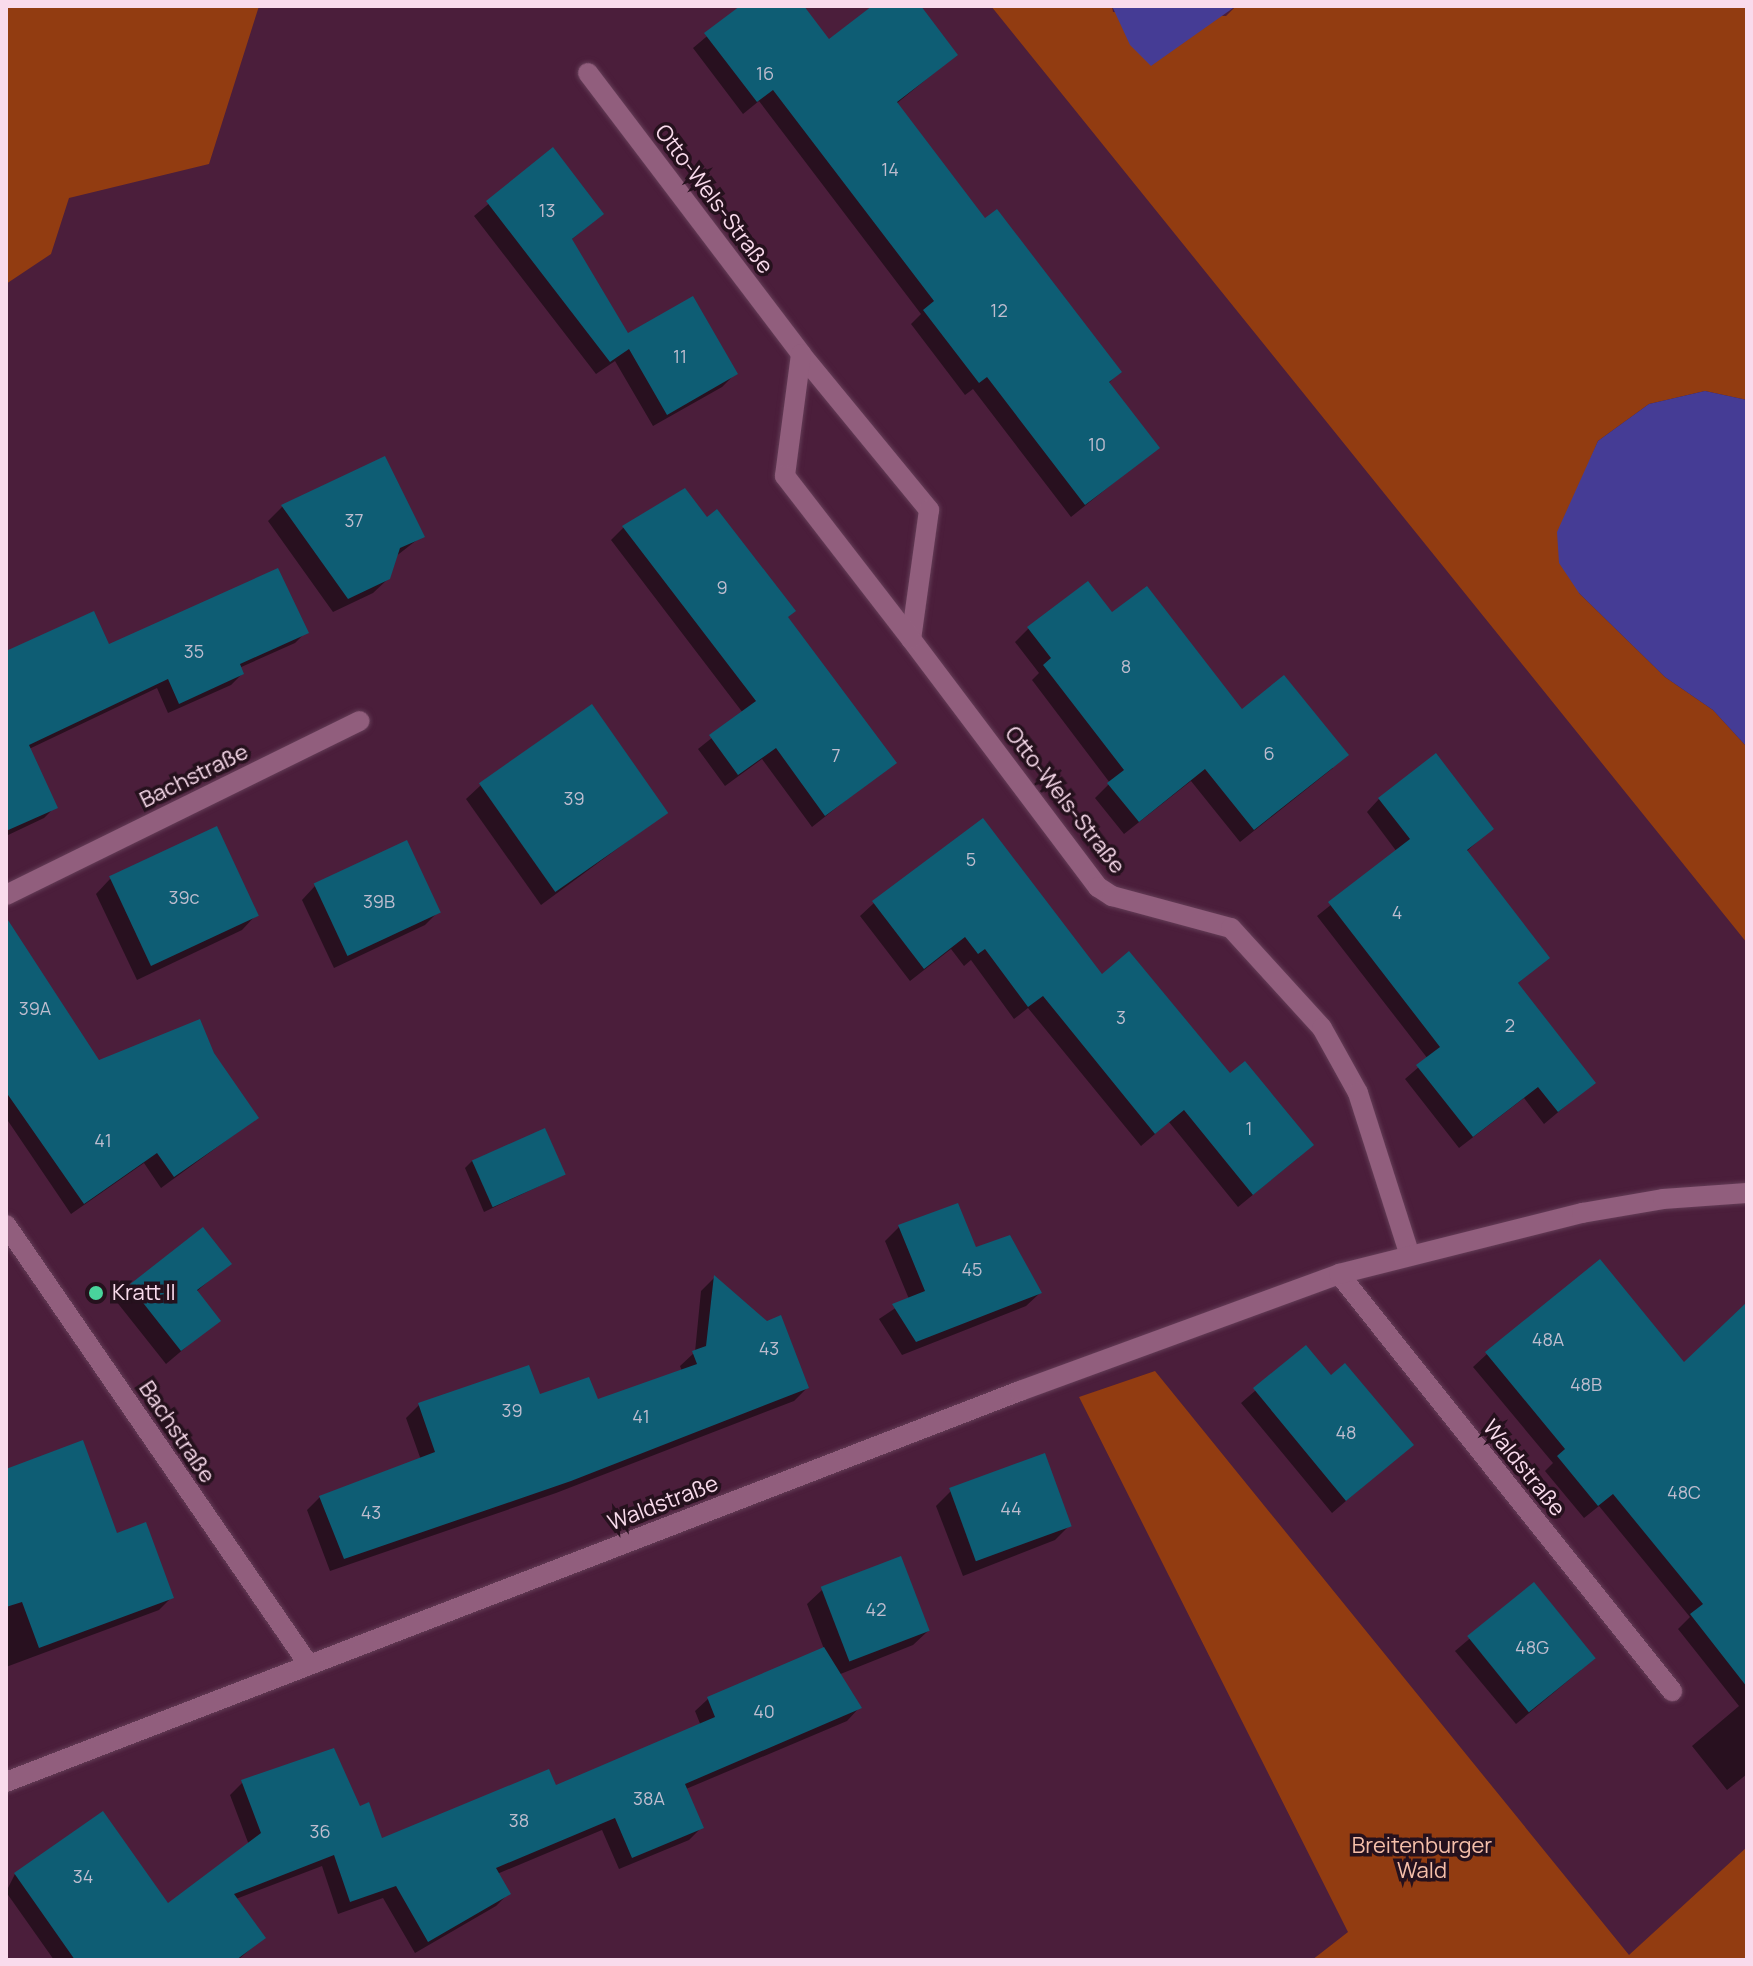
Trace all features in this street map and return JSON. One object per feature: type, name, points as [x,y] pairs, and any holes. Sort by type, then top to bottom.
[{"type":"street","name":"Otto-Wels-Straße","points":[[588,73],[801,354],[929,510],[911,639]]},
{"type":"street","name":"Otto-Wels-Straße","points":[[801,354],[785,476],[1098,887],[1112,896],[1231,928],[1322,1028],[1358,1093],[1409,1253]]},
{"type":"street","name":"Bachstraße","points":[[6,895],[360,721]]},
{"type":"street","name":"Waldstraße","points":[[6,1782],[1339,1274],[1409,1253],[1596,1210],[1747,1193]]},
{"type":"street","name":"Bachstraße","points":[[6,1225],[309,1665]]},
{"type":"street","name":"Waldstraße","points":[[1339,1274],[1672,1691]]},
{"type":"green space","points":[[6,6],[259,6],[209,164],[69,198],[51,254],[6,284]]},
{"type":"green space","points":[[991,6],[1112,6],[1113,12],[1226,16],[1236,6],[1747,6],[1747,400],[1705,391],[1649,404],[1598,441],[1574,499],[1579,593],[1665,677],[1713,710],[1747,747],[1747,943]]},
{"type":"green space","name":"Breitenburger Wald","points":[[1155,1371],[1629,1955],[1747,1847],[1747,1960],[1312,1960],[1348,1932],[1079,1397]]},
{"type":"shaded area","points":[[1112,6],[1236,6],[1151,66],[1130,45]]},
{"type":"shaded area","points":[[1705,391],[1747,400],[1747,747],[1713,710],[1665,677],[1579,593],[1559,563],[1557,532],[1598,441],[1649,404]]},
{"type":"building","points":[[740,6],[804,6],[829,39],[872,6],[921,6],[958,55],[897,102],[985,218],[997,209],[1122,372],[1109,382],[1160,448],[1085,505],[987,377],[979,383],[923,310],[934,301],[773,90],[757,102],[704,33]]},
{"type":"building","points":[[553,147],[604,214],[572,239],[628,333],[693,296],[738,374],[667,415],[629,349],[610,362],[486,201]]},
{"type":"building","points":[[385,456],[425,537],[400,548],[390,579],[348,599],[281,505]]},
{"type":"building","points":[[685,488],[707,517],[717,509],[796,611],[788,617],[897,763],[825,816],[776,748],[738,775],[709,735],[756,701],[622,526]]},
{"type":"building","points":[[278,568],[309,633],[240,664],[244,674],[179,704],[168,679],[29,745],[58,808],[6,831],[6,651],[94,611],[109,644]]},
{"type":"building","points":[[1088,581],[1112,612],[1147,586],[1242,709],[1284,675],[1349,755],[1254,830],[1205,769],[1139,822],[1107,783],[1124,770],[1043,665],[1051,658],[1027,627]]},
{"type":"building","points":[[592,704],[668,813],[555,892],[479,783]]},
{"type":"building","points":[[1436,753],[1494,829],[1467,850],[1550,958],[1518,983],[1596,1083],[1558,1112],[1538,1087],[1473,1137],[1416,1065],[1440,1047],[1328,902],[1410,839],[1378,798]]},
{"type":"building","points":[[983,818],[1102,974],[1129,951],[1230,1073],[1245,1061],[1314,1145],[1253,1195],[1184,1110],[1155,1134],[1043,996],[1028,1007],[985,949],[978,954],[965,937],[924,969],[872,901]]},
{"type":"building","points":[[217,826],[259,916],[151,966],[109,876]]},
{"type":"building","points":[[407,840],[441,913],[347,956],[314,884]]},
{"type":"building","points":[[6,917],[99,1060],[200,1019],[214,1053],[259,1118],[174,1177],[157,1153],[84,1204],[6,1092]]},
{"type":"building","points":[[545,1128],[566,1175],[493,1207],[472,1161]]},
{"type":"building","points":[[958,1203],[976,1247],[1010,1235],[1042,1293],[916,1342],[892,1304],[925,1291],[898,1225]]},
{"type":"building","points":[[203,1227],[232,1264],[197,1290],[221,1321],[181,1351],[129,1285]]},
{"type":"building","points":[[1600,1259],[1684,1362],[1747,1302],[1747,1687],[1690,1614],[1703,1604],[1613,1494],[1598,1506],[1557,1456],[1565,1449],[1485,1352]]},
{"type":"building","points":[[714,1275],[767,1321],[781,1315],[809,1388],[571,1481],[344,1559],[319,1496],[435,1452],[418,1403],[529,1365],[540,1394],[589,1377],[598,1399],[697,1364],[692,1351],[706,1346]]},
{"type":"building","points":[[1306,1345],[1331,1375],[1345,1363],[1414,1445],[1346,1501],[1253,1388]]},
{"type":"building","points":[[83,1440],[117,1533],[146,1522],[174,1598],[39,1648],[22,1602],[6,1607],[6,1469]]},
{"type":"building","points":[[1045,1453],[1072,1526],[976,1561],[949,1488]]},
{"type":"building","points":[[901,1556],[930,1631],[849,1662],[821,1587]]},
{"type":"building","points":[[1534,1582],[1596,1658],[1529,1712],[1467,1636]]},
{"type":"building","points":[[824,1647],[862,1708],[685,1784],[704,1828],[632,1858],[615,1818],[496,1868],[511,1894],[428,1942],[396,1886],[350,1902],[334,1855],[234,1894],[266,1938],[236,1960],[75,1960],[14,1873],[103,1811],[168,1903],[261,1833],[241,1780],[334,1748],[360,1806],[369,1802],[382,1838],[549,1769],[556,1785],[715,1717],[707,1697]]},
{"type":"place","name":"Kratt II","points":[[96,1293]]}]
